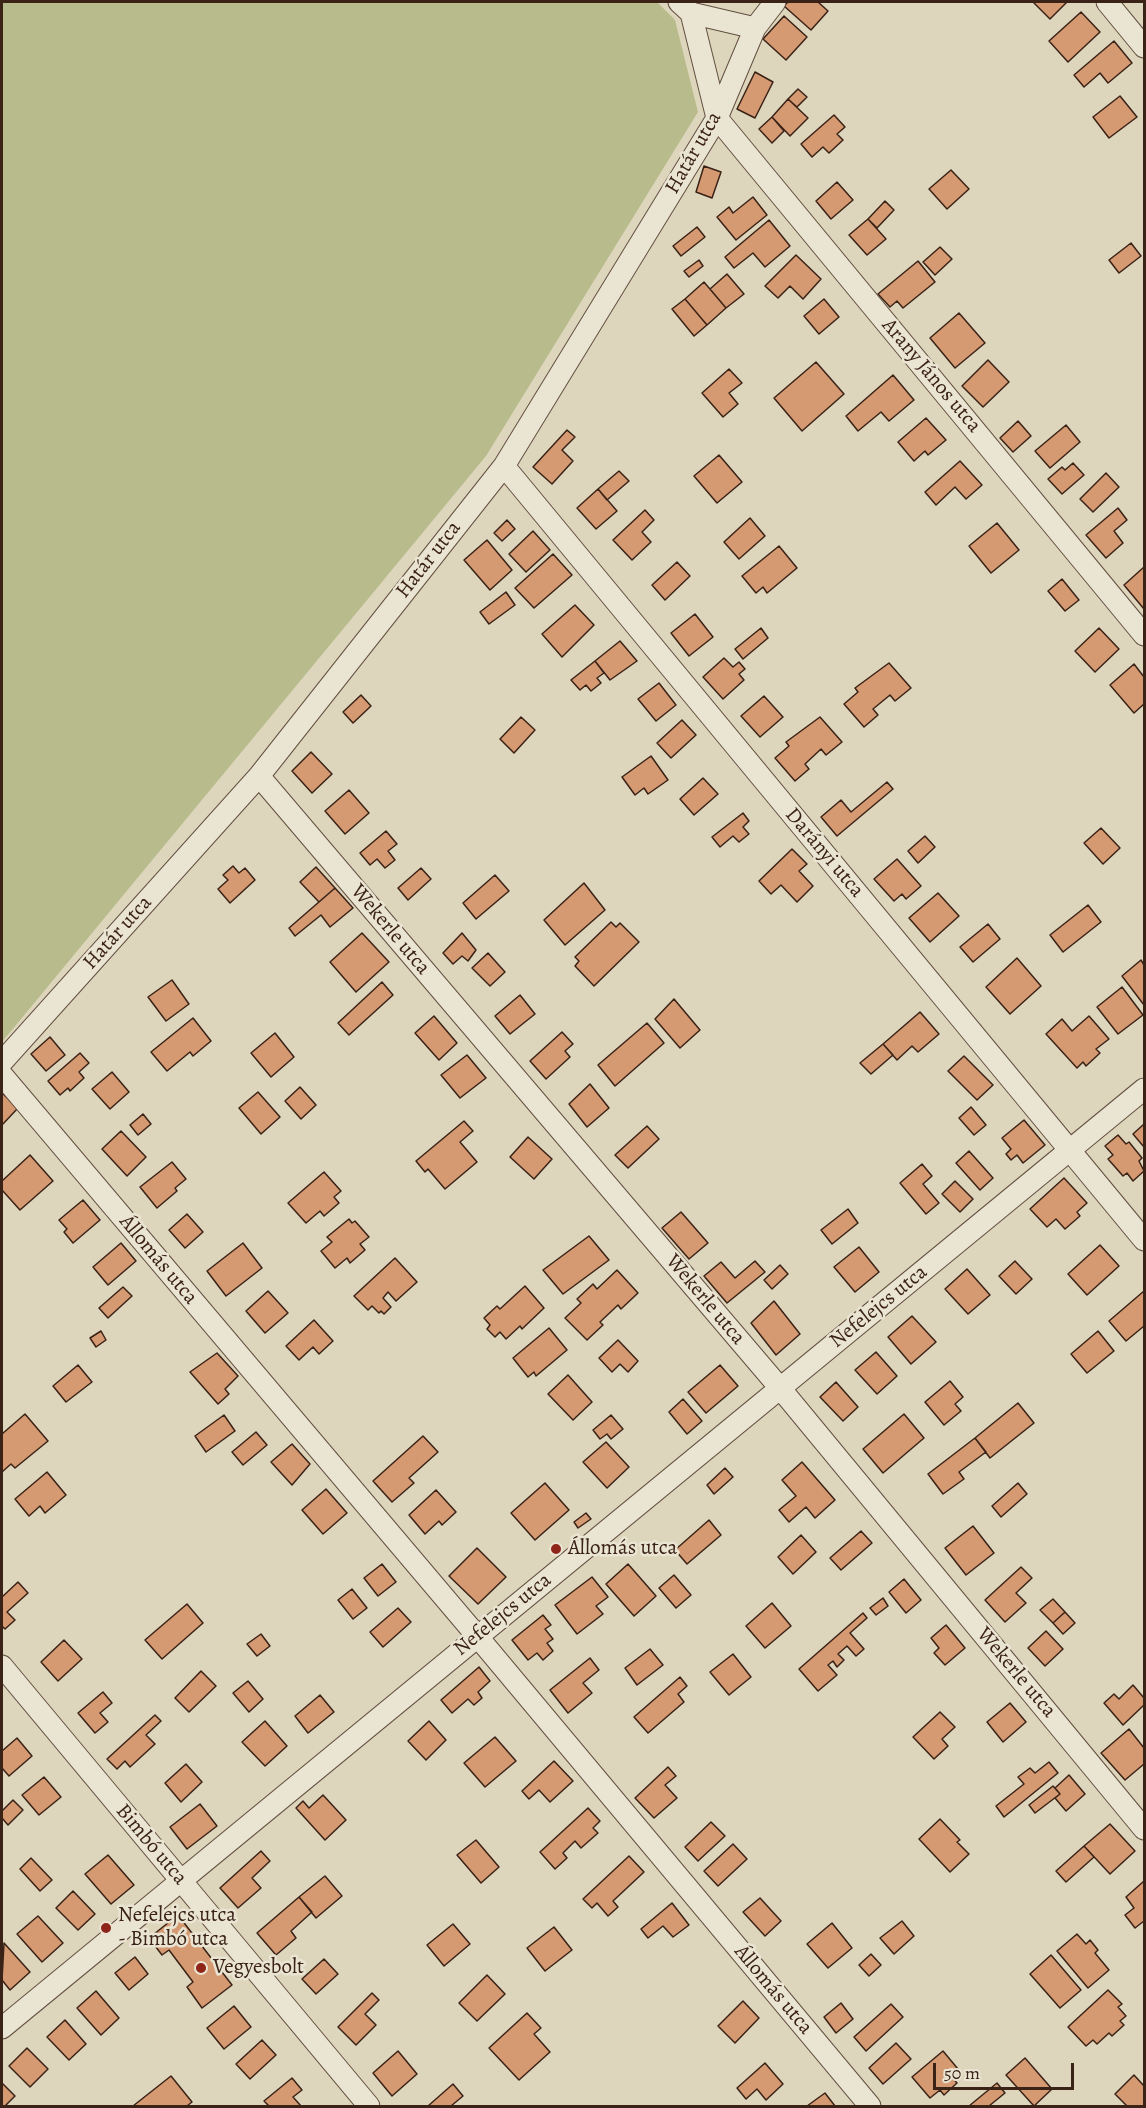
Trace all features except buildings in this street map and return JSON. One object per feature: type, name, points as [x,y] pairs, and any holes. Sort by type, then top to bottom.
[{"type":"street","name":"Határ utca","points":[[2,1062],[259,776],[504,466],[717,118],[755,28],[775,2]]},
{"type":"street","points":[[1107,2],[1144,47]]},
{"type":"street","points":[[685,7],[755,28]]},
{"type":"street","points":[[685,7],[717,118]]},
{"type":"street","name":"Arany János utca","points":[[717,118],[1144,635]]},
{"type":"street","name":"Darányi utca","points":[[504,466],[1144,1240]]},
{"type":"street","name":"Wekerle utca","points":[[259,776],[780,1388],[1144,1829]]},
{"type":"street","name":"Állomás utca","points":[[2,1075],[477,1636],[870,2106]]},
{"type":"street","name":"Nefelejcs utca","points":[[2,2028],[179,1880],[1144,1089]]},
{"type":"street","name":"Bimbó utca","points":[[2,1666],[369,2106]]},
{"type":"green space","points":[[2,2],[657,2],[675,20],[698,112],[486,456],[2,1042]]},
{"type":"place","name":"Állomás utca","points":[[556,1549]]},
{"type":"place","name":"Nefelejcs utca - Bimbó utca","points":[[106,1928]]},
{"type":"place","name":"Vegyesbolt","points":[[201,1968]]}]
